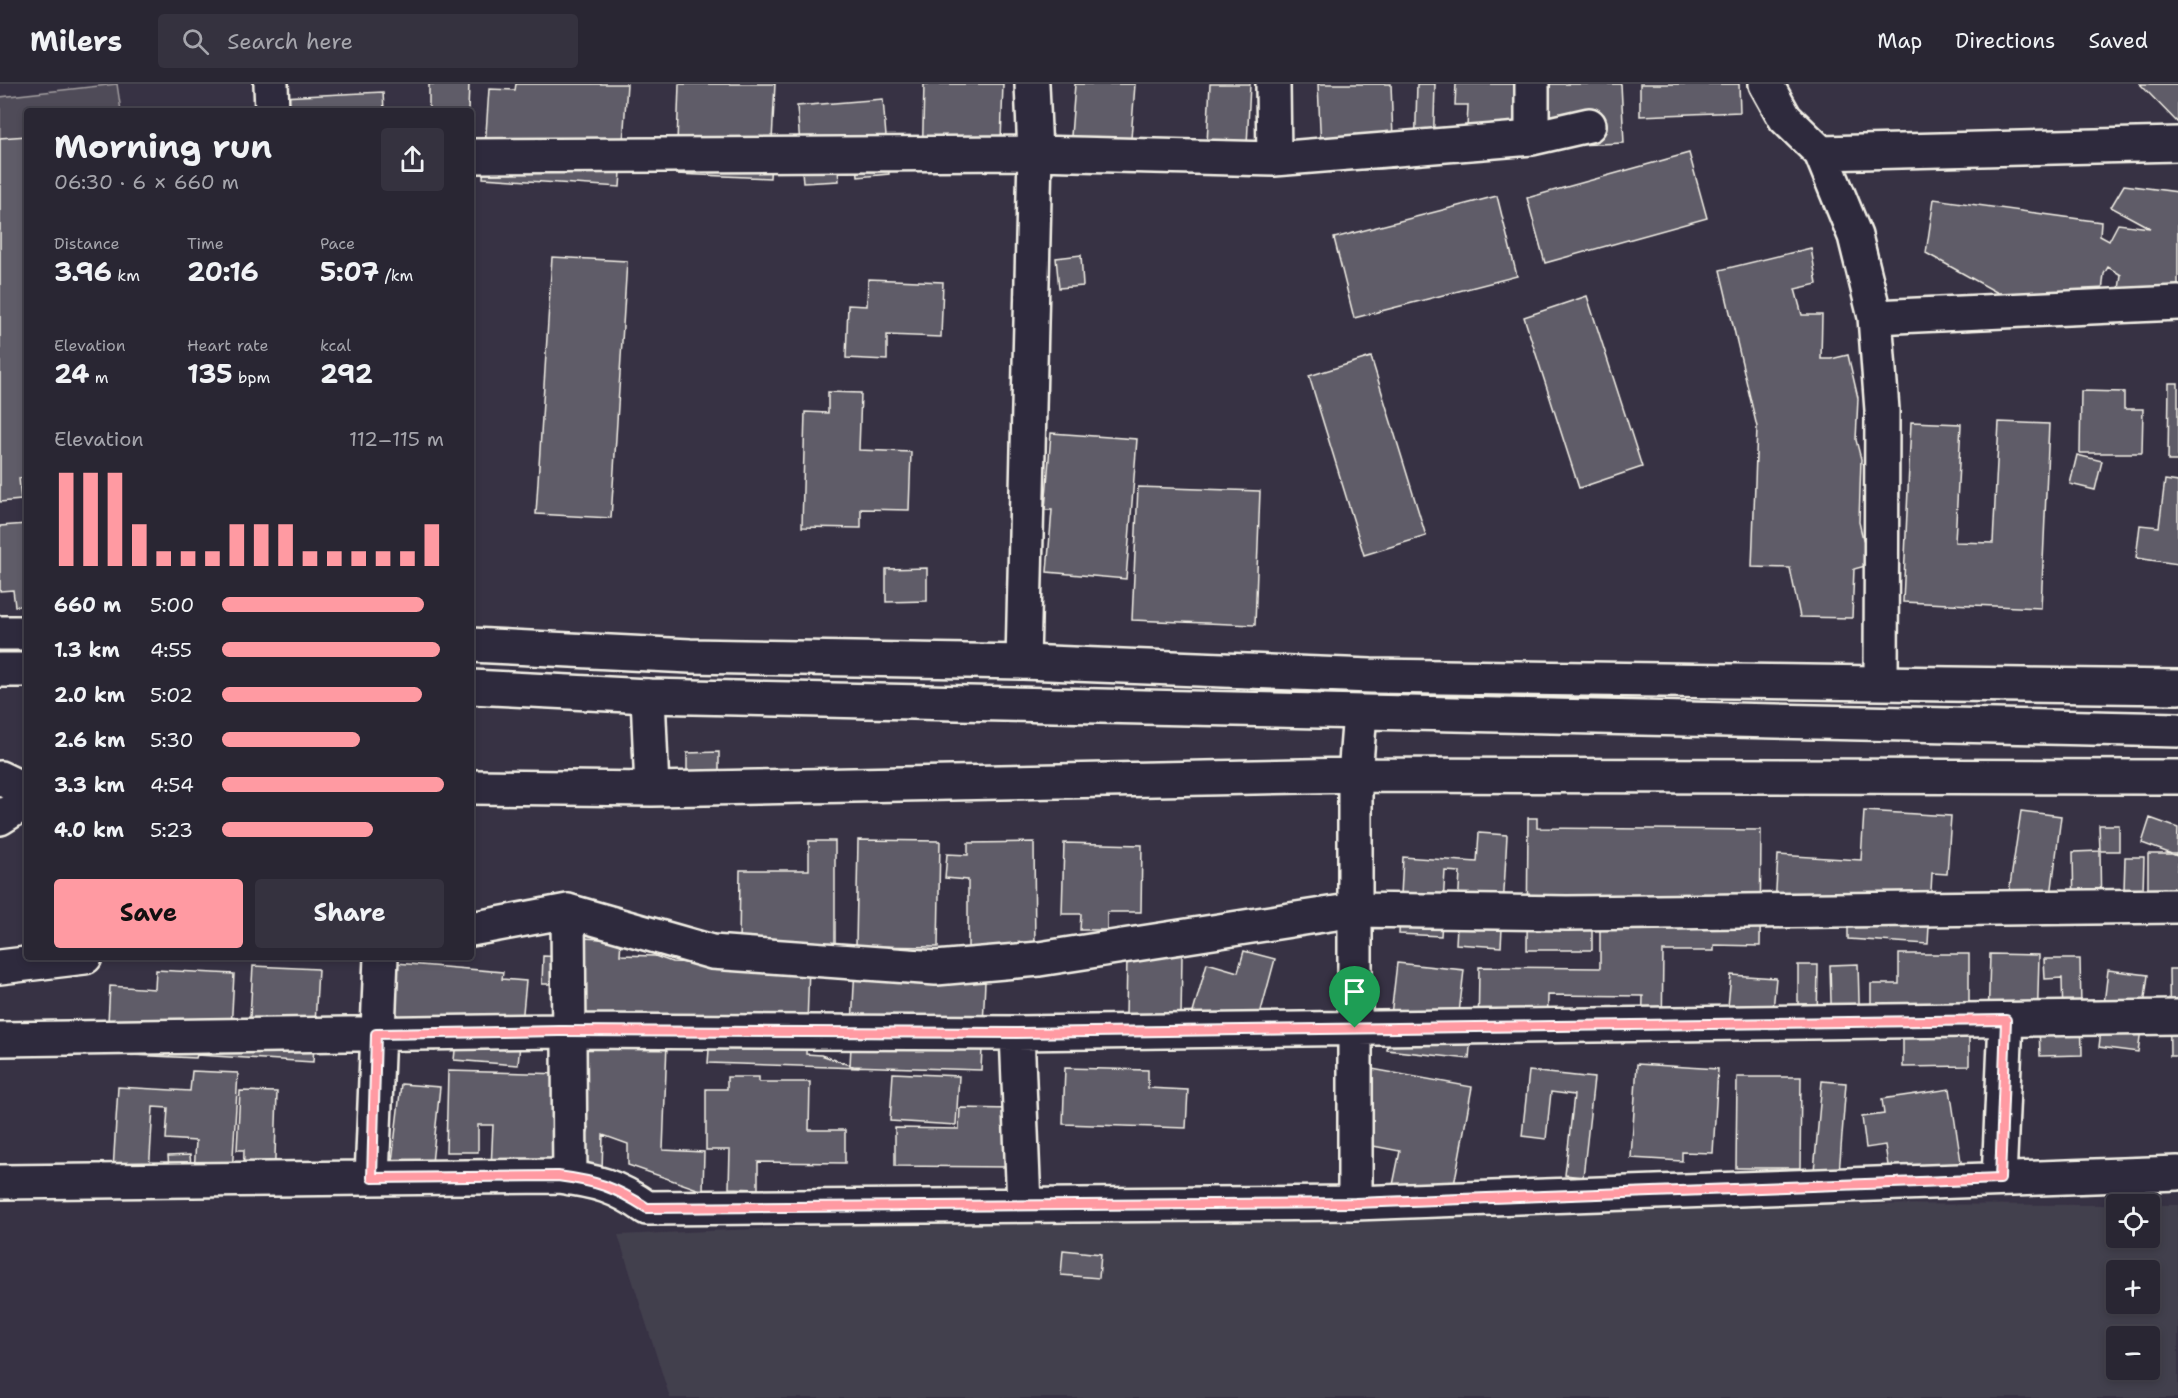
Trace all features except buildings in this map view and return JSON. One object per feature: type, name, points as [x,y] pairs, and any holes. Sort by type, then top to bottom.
[{"type":"street","points":[[271,84],[272,108]]},
{"type":"street","points":[[1023,662],[1035,153],[1032,84]]},
{"type":"street","points":[[1273,84],[1274,159]]},
{"type":"street","points":[[1532,84],[1532,138]]},
{"type":"street","points":[[1766,84],[1785,118],[1821,153],[1855,236],[1875,317],[1882,411],[1881,681]]},
{"type":"street","points":[[474,156],[1035,153],[1274,159],[1532,138],[1589,125]]},
{"type":"street","points":[[1821,153],[2178,144]]},
{"type":"street","points":[[1875,317],[2178,303]]},
{"type":"street","points":[[0,633],[24,633]]},
{"type":"street","points":[[474,645],[690,656],[1023,662],[1371,676],[1881,681],[2178,687]]},
{"type":"street","points":[[0,670],[24,670]]},
{"type":"street","points":[[474,687],[648,696],[2178,730]]},
{"type":"street","points":[[648,696],[652,789]]},
{"type":"street","points":[[1355,1203],[1355,776],[1360,713]]},
{"type":"street","points":[[474,788],[652,789],[1355,776],[2178,777]]},
{"type":"street","points":[[0,778],[24,790]]},
{"type":"street","points":[[0,818],[24,803]]},
{"type":"street","points":[[474,929],[568,910],[712,952],[936,968],[1039,959],[1355,910],[1567,913],[2178,906]]},
{"type":"street","points":[[568,910],[570,1178]]},
{"type":"street","points":[[0,967],[60,960]]},
{"type":"street","points":[[372,1178],[376,1034],[381,960]]},
{"type":"street","points":[[0,1039],[568,1031],[1017,1033],[2178,1017]]},
{"type":"street","points":[[2000,1179],[2006,1020]]},
{"type":"street","points":[[1017,1033],[1024,1205]]},
{"type":"street","points":[[0,1182],[558,1176],[613,1187],[647,1208],[1355,1203],[2178,1173]]},
{"type":"shaded area","points":[[117,84],[121,108],[24,108],[24,489],[0,492],[0,97]]},
{"type":"shaded area","points":[[1355,1203],[2106,1205],[2106,1248],[2160,1248],[2160,1205],[2178,1205],[2178,1398],[670,1398],[618,1235]]},
{"type":"route","points":[[2006,1020],[2000,1179],[1355,1203],[647,1208],[613,1187],[558,1176],[372,1178],[376,1034],[560,1031],[1017,1033],[1355,1028],[2006,1020]]}]
